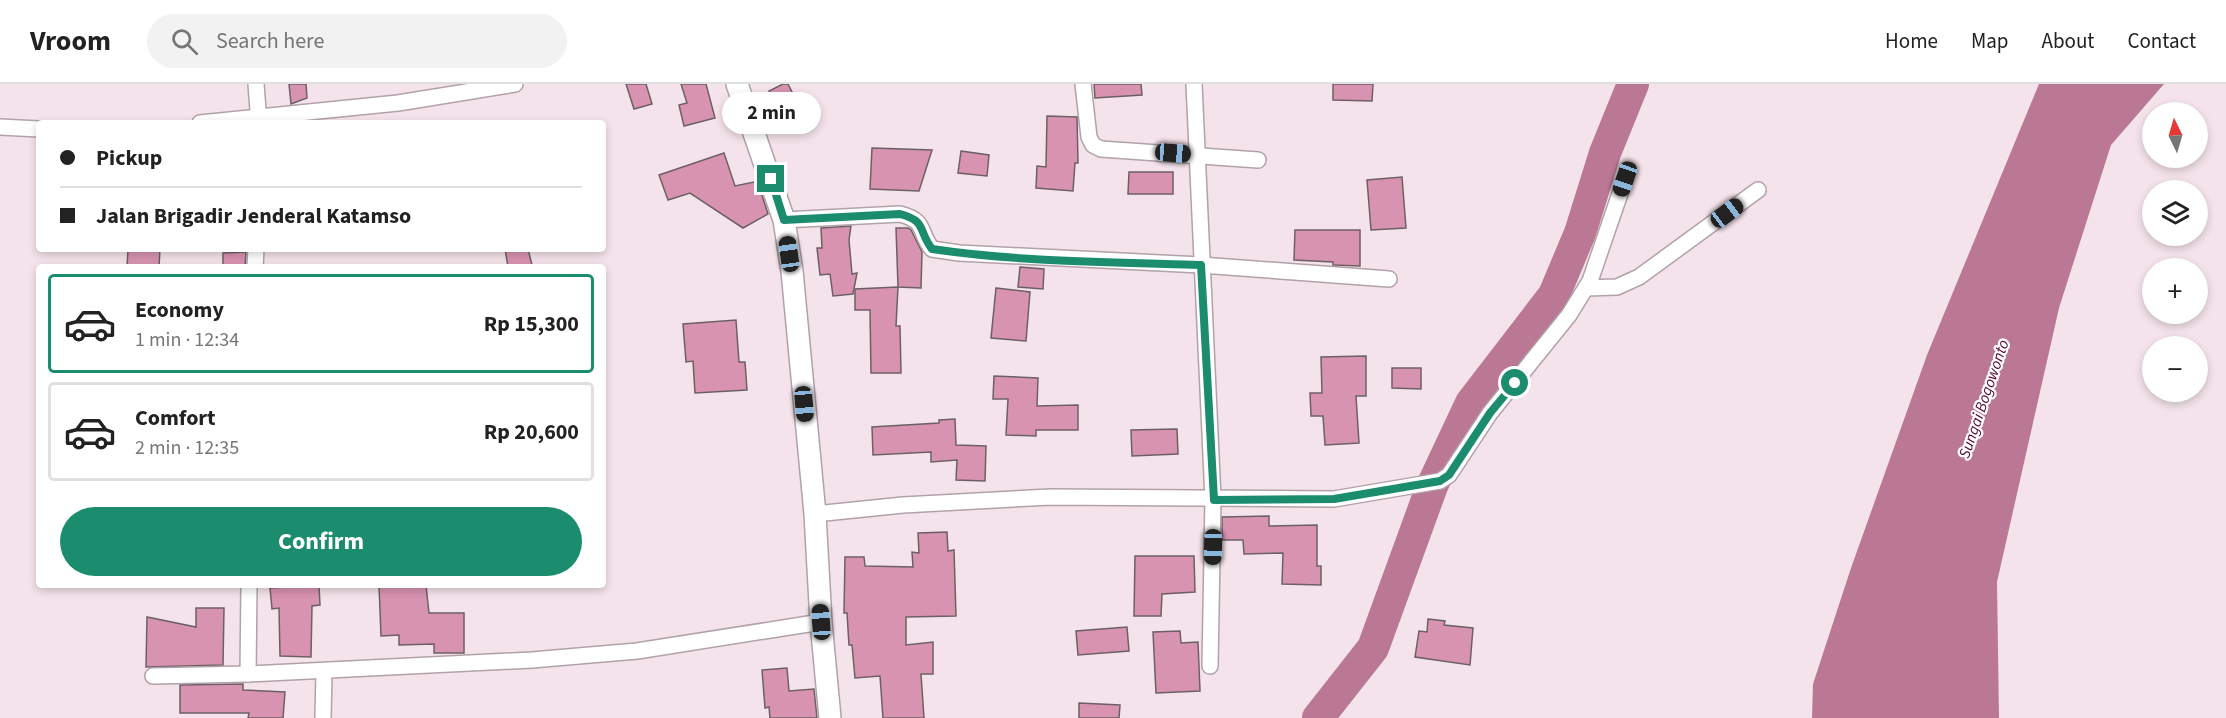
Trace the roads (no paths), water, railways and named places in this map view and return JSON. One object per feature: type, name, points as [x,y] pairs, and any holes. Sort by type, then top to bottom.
[{"type":"main road","points":[[737,84],[784,220],[792,271],[815,514],[821,622],[830,718]]},
{"type":"street","points":[[256,84],[259,120],[398,103],[515,84]]},
{"type":"street","points":[[1083,84],[1089,136],[1093,145],[1101,149],[1258,160]]},
{"type":"street","points":[[1194,84],[1214,500],[1210,666]]},
{"type":"street","points":[[0,127],[36,129]]},
{"type":"street","points":[[815,514],[903,505],[1050,497],[1214,500],[1334,499],[1440,481],[1449,475],[1490,413],[1569,315],[1586,288],[1625,179]]},
{"type":"street","points":[[1586,288],[1617,287],[1639,277],[1758,190]]},
{"type":"street","points":[[784,220],[900,214],[911,217],[922,225],[926,241],[932,249],[959,253],[1201,265],[1389,279]]},
{"type":"street","points":[[248,674],[249,588]]},
{"type":"street","points":[[153,676],[324,671],[532,660],[637,651],[821,622]]},
{"type":"street","points":[[323,718],[324,671]]},
{"type":"water","name":"Sungai Bogowonto","points":[[2039,84],[2164,84],[2148,102],[2142,102],[2142,109],[2111,145],[2059,308],[1997,582],[1999,718],[1812,718],[1813,684],[1851,568],[1927,355]]},
{"type":"waterway","points":[[1318,718],[1373,648],[1432,486],[1471,403],[1554,295],[1580,233],[1605,153],[1633,84]]}]
